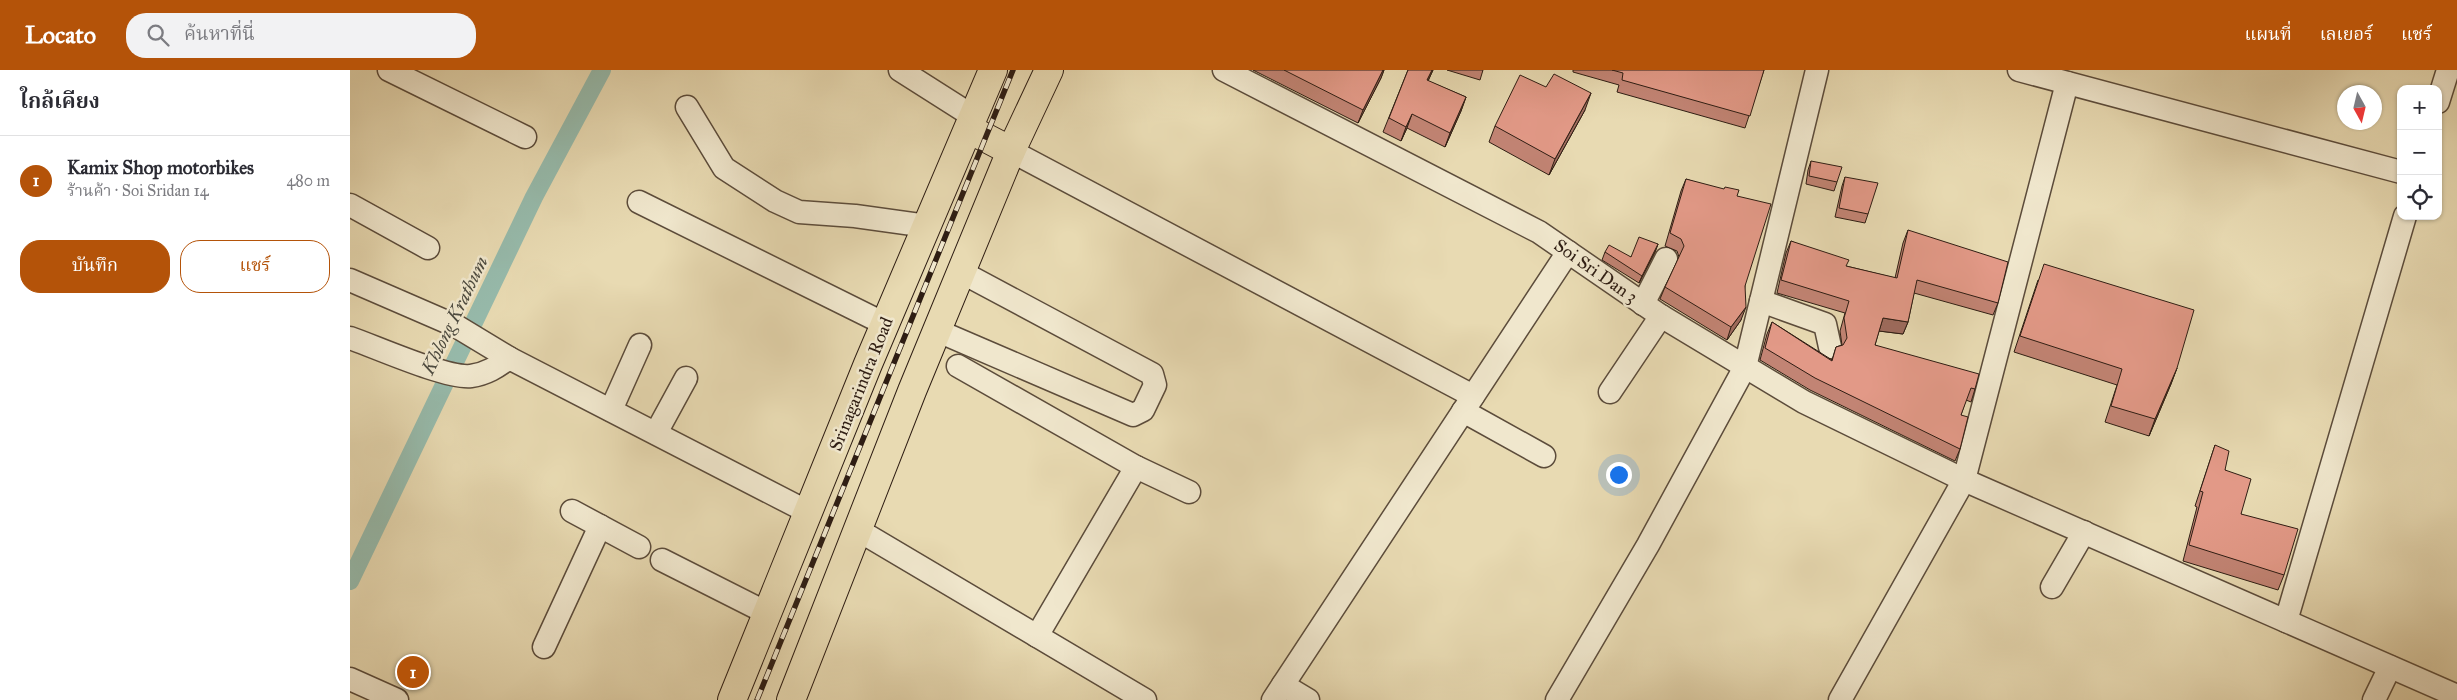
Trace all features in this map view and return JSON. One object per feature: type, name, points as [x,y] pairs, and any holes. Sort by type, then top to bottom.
[{"type":"main road","name":"Srinagarindra Road","points":[[732,700],[885,324],[993,70]]},
{"type":"main road","points":[[791,700],[1011,151],[1049,70]]},
{"type":"main road","points":[[972,123],[1011,151]]},
{"type":"street","points":[[389,70],[525,137]]},
{"type":"street","points":[[900,70],[972,123]]},
{"type":"street","name":"Soi Sri Dan 3","points":[[1224,70],[1539,232],[1652,310],[1804,402],[1964,480],[2457,696]]},
{"type":"street","points":[[1557,700],[1648,545],[1745,367],[1817,70]]},
{"type":"street","points":[[2019,70],[2397,171]]},
{"type":"street","points":[[2442,89],[2448,70]]},
{"type":"street","points":[[1840,700],[1964,480],[2067,83]]},
{"type":"street","points":[[688,107],[724,168],[775,201],[799,212],[856,216],[928,226]]},
{"type":"street","points":[[1011,151],[1468,403],[1544,456]]},
{"type":"street","points":[[639,202],[885,324]]},
{"type":"street","points":[[350,205],[428,248]]},
{"type":"street","points":[[2286,621],[2404,220]]},
{"type":"street","points":[[1291,696],[1468,403],[1568,252]]},
{"type":"street","points":[[1610,392],[1652,310],[1666,259]]},
{"type":"street","points":[[938,331],[1133,415],[1143,410],[1155,385],[1152,374],[963,272]]},
{"type":"street","points":[[350,280],[456,326],[508,358],[808,512]]},
{"type":"street","points":[[1761,301],[1826,324],[1830,347]]},
{"type":"street","points":[[350,338],[459,376],[484,373],[496,368],[508,358]]},
{"type":"street","points":[[611,410],[640,345]]},
{"type":"street","points":[[958,366],[1136,466],[1189,492]]},
{"type":"street","points":[[656,433],[686,378]]},
{"type":"street","points":[[1037,636],[1136,466]]},
{"type":"street","points":[[572,511],[639,548]]},
{"type":"street","points":[[544,647],[600,526]]},
{"type":"street","points":[[858,530],[1145,700]]},
{"type":"street","points":[[2052,587],[2084,532]]},
{"type":"street","points":[[662,560],[767,613]]},
{"type":"street","points":[[2374,700],[2390,667]]},
{"type":"street","points":[[350,678],[397,700]]},
{"type":"building","points":[[1284,70],[1383,70],[1363,110]]},
{"type":"building","points":[[1408,70],[1432,70],[1427,80],[1466,97],[1450,133],[1412,114],[1406,127],[1389,118]]},
{"type":"building","points":[[1612,70],[1764,70],[1750,116],[1622,80],[1623,73]]},
{"type":"building","points":[[1554,74],[1591,93],[1555,159],[1495,126],[1520,75],[1546,87]]},
{"type":"building","points":[[1811,161],[1842,167],[1837,182],[1809,176]]},
{"type":"building","points":[[1845,177],[1878,183],[1868,214],[1839,208]]},
{"type":"building","points":[[1686,179],[1724,189],[1725,187],[1739,190],[1737,196],[1771,204],[1745,286],[1746,307],[1731,327],[1665,287],[1684,246],[1681,239],[1670,233]]},
{"type":"building","points":[[1908,230],[2008,262],[1998,303],[1917,280],[1908,322],[1883,318],[1875,345],[1979,374],[1975,389],[1971,388],[1961,415],[1968,417],[1960,449],[1815,378],[1765,348],[1772,322],[1832,361],[1836,347],[1843,345],[1847,338],[1844,318],[1849,301],[1781,280],[1791,241],[1849,260],[1846,266],[1897,278]]},
{"type":"building","points":[[1639,237],[1658,244],[1642,276],[1605,252],[1609,245],[1631,257]]},
{"type":"building","points":[[2044,264],[2194,310],[2177,368],[2155,419],[2111,406],[2122,369],[2020,336]]},
{"type":"building","points":[[2215,445],[2229,451],[2225,470],[2251,479],[2241,514],[2298,529],[2284,575],[2189,545],[2203,492],[2200,491]]},
{"type":"waterway","name":"Khlong Krathum","points":[[350,581],[534,197],[602,70]]},
{"type":"railway","points":[[757,700],[1013,70]]},
{"type":"place","name":"Kamix Shop motorbikes","points":[[413,672]]}]
